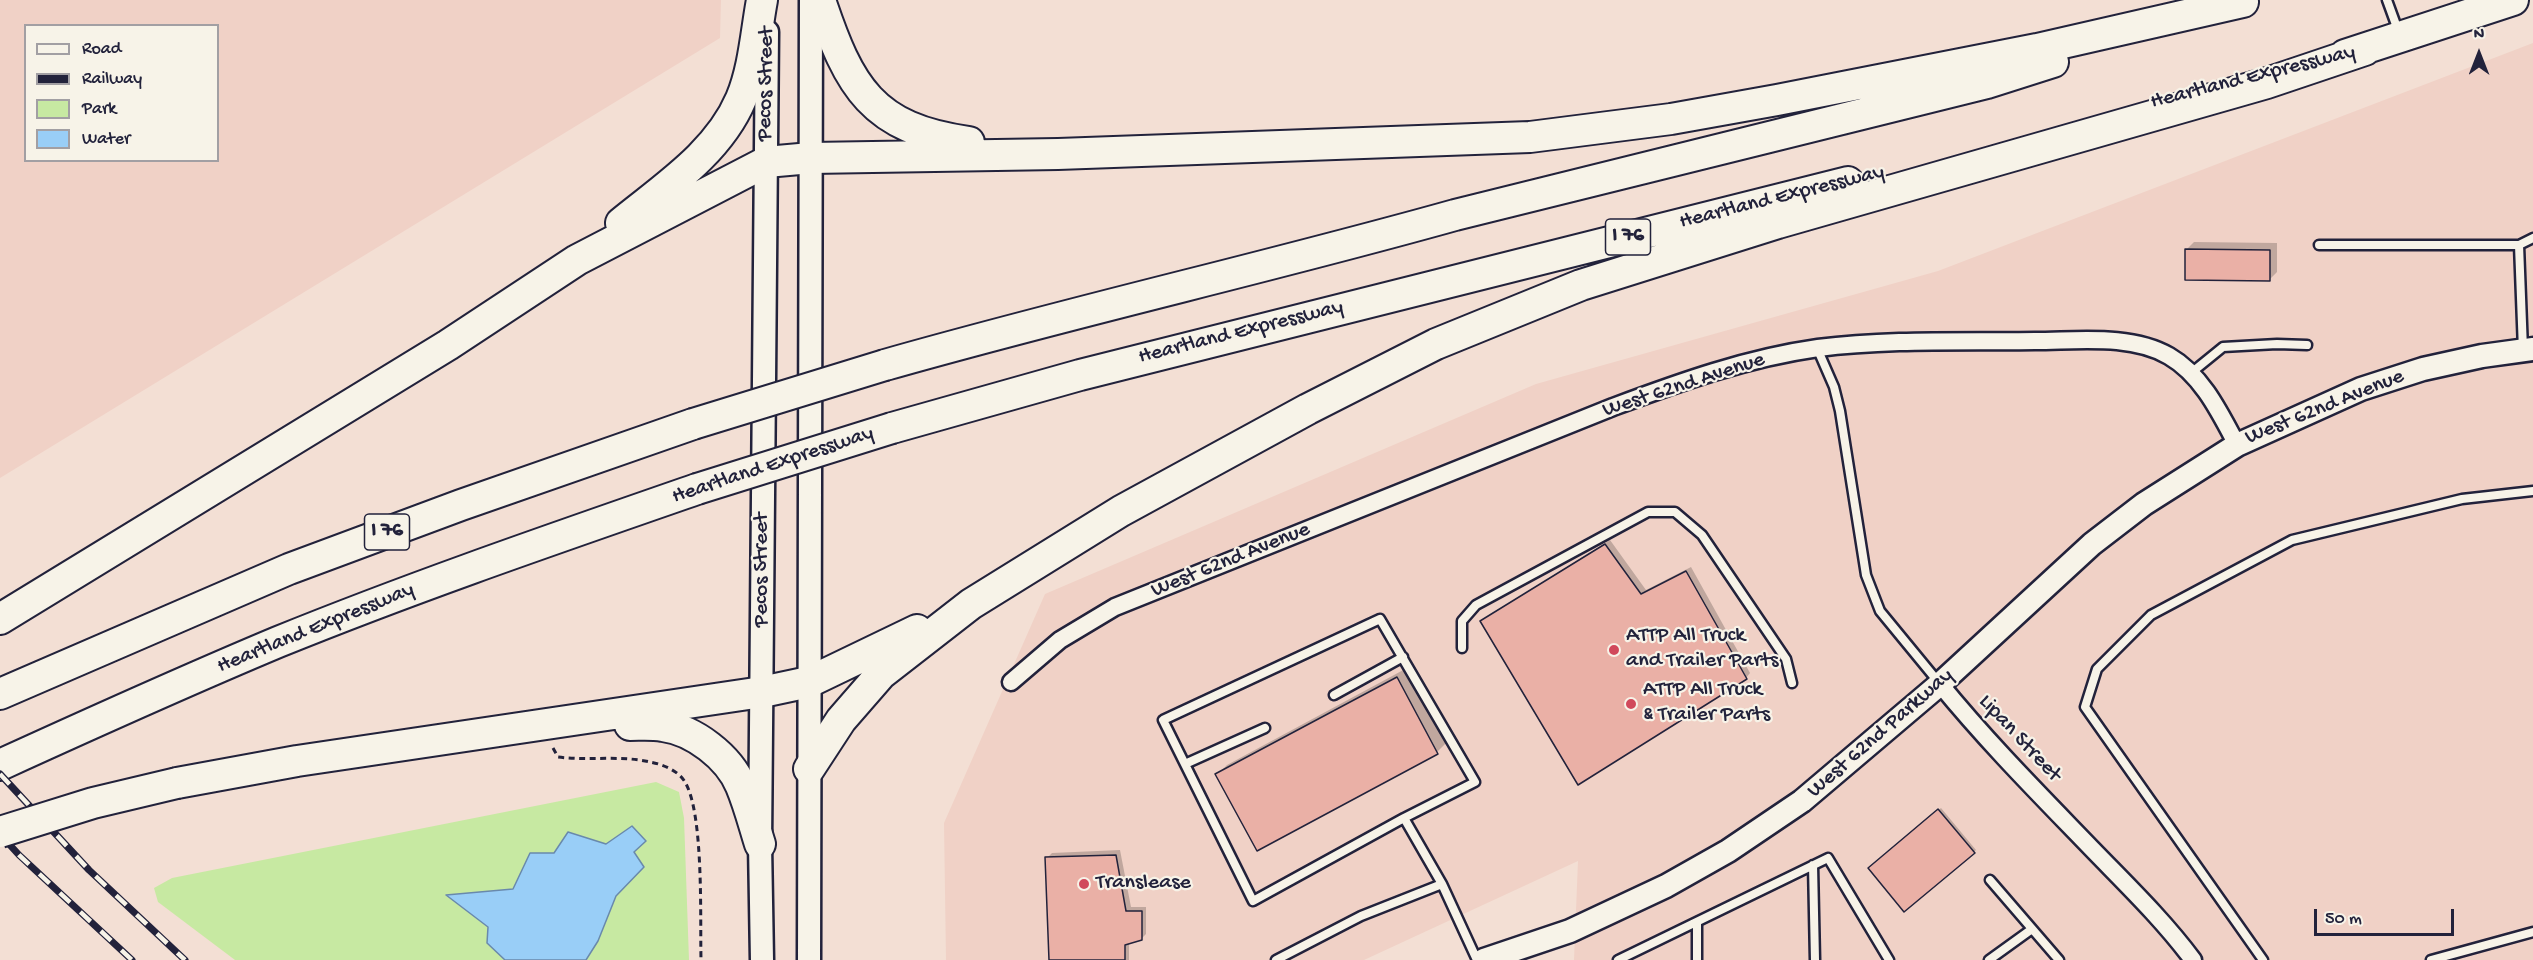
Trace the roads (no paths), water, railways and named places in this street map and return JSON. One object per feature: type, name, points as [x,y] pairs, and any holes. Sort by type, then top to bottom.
[{"type":"highway","points":[[577,260],[691,166],[723,131],[741,98],[750,72],[762,0]]},
{"type":"highway","points":[[820,0],[838,51],[850,76],[885,113],[918,132],[944,139],[1058,154]]},
{"type":"highway","name":"Heartland Expressway","points":[[0,765],[132,705],[280,642],[413,590],[697,489],[892,428],[1091,372],[2365,50],[2513,0]]},
{"type":"highway","points":[[0,619],[448,345],[577,260],[766,162],[811,158],[1058,154],[1530,138],[1604,129],[1777,100],[2003,55],[2247,1]]},
{"type":"highway","name":"I 76","points":[[0,694],[299,566],[461,505],[693,424],[885,365],[1074,313],[1455,215],[1987,83],[2247,1]]},
{"type":"highway","points":[[809,769],[841,720],[881,674],[971,604],[1121,511],[1308,409],[1436,344],[1581,285],[1778,223],[2266,83],[2365,50]]},
{"type":"highway","points":[[0,832],[93,803],[177,783],[297,761],[762,692],[809,682],[971,604]]},
{"type":"highway","points":[[548,725],[663,726],[690,734],[709,747],[734,772],[741,785],[760,844]]},
{"type":"main road","name":"Pecos Street","points":[[762,960],[760,844],[768,0]]},
{"type":"main road","name":"Pecos Street","points":[[809,960],[811,0]]},
{"type":"main road","name":"West 62nd Avenue","points":[[2237,445],[2295,417],[2372,386],[2423,369],[2482,356],[2528,350]]},
{"type":"main road","name":"West 62nd Parkway","points":[[1484,960],[1569,931],[1666,886],[1728,851],[1802,801],[1941,684],[2092,544],[2144,504],[2237,445]]},
{"type":"street","name":"West 62nd Avenue","points":[[1011,682],[1060,640],[1115,607],[1680,382],[1740,364],[1817,348],[1910,342],[2115,342],[2159,351],[2179,362],[2191,373],[2214,402],[2237,445]]},
{"type":"street","name":"Lipan Street","points":[[1941,684],[1983,736],[2144,902],[2177,938],[2193,960]]},
{"type":"lane","points":[[2387,0],[2400,38]]},
{"type":"lane","points":[[2319,245],[2519,245],[2533,238]]},
{"type":"lane","points":[[2519,245],[2528,350]]},
{"type":"lane","points":[[2191,373],[2223,346],[2307,345]]},
{"type":"lane","name":"Lipan Street","points":[[1817,348],[1834,387],[1840,411],[1866,575],[1872,596],[1880,611],[1941,684]]},
{"type":"lane","points":[[2263,960],[2085,706],[2097,669],[2151,615],[2292,540],[2462,499],[2533,491]]},
{"type":"lane","points":[[1462,648],[1462,621],[1476,605],[1648,512],[1675,512],[1702,535],[1786,659],[1792,683]]},
{"type":"lane","points":[[1380,619],[1403,657],[1475,782],[1404,818],[1253,901],[1162,720],[1380,619]]},
{"type":"lane","points":[[1334,695],[1403,657]]},
{"type":"lane","points":[[1185,764],[1265,728]]},
{"type":"lane","points":[[1404,818],[1442,884],[1477,960]]},
{"type":"lane","points":[[1618,960],[1828,858],[1889,960]]},
{"type":"lane","points":[[1813,865],[1815,960]]},
{"type":"lane","points":[[1990,880],[2059,960]]},
{"type":"lane","points":[[1276,960],[1361,916],[1442,884]]},
{"type":"lane","points":[[1697,922],[1697,960]]},
{"type":"lane","points":[[1989,960],[2032,929]]},
{"type":"lane","points":[[2431,960],[2533,932]]},
{"type":"water","points":[[632,826],[646,841],[634,852],[644,867],[616,896],[598,941],[586,960],[505,960],[487,943],[488,927],[446,895],[513,889],[530,853],[554,853],[568,832],[606,844]]},
{"type":"railway","points":[[0,774],[89,870],[185,960]]},
{"type":"railway","points":[[0,834],[19,855],[132,960]]},
{"type":"place","name":"ATTP All Truck and Trailer Parts","points":[[1614,650]]},
{"type":"place","name":"ATTP All Truck & Trailer Parts","points":[[1631,704]]},
{"type":"place","name":"Translease","points":[[1084,884]]}]
